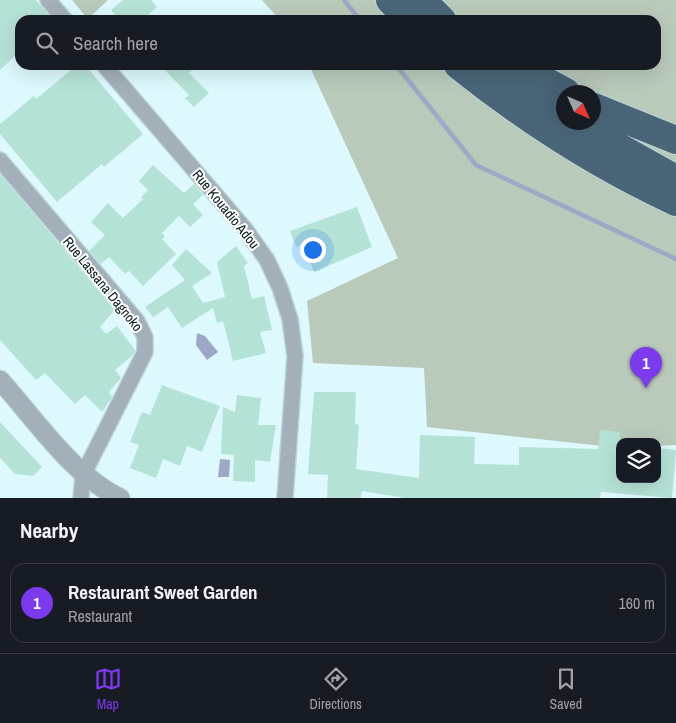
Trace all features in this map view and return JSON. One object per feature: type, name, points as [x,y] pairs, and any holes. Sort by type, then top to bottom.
[{"type":"highway","points":[[390,0],[431,14]]},
{"type":"highway","points":[[465,70],[551,134],[676,202]]},
{"type":"highway","points":[[494,70],[556,112]]},
{"type":"highway","points":[[525,70],[556,87]]},
{"type":"highway","points":[[601,110],[676,140]]},
{"type":"highway","points":[[588,130],[676,179]]},
{"type":"street","points":[[48,0],[61,15]]},
{"type":"street","name":"Rue Kouadio Adou","points":[[108,70],[245,229],[267,260],[280,288],[290,319],[295,356],[285,498]]},
{"type":"street","name":"Rue Lassana Dagnoko","points":[[0,160],[137,322],[145,337],[145,352],[139,368],[104,430],[83,475]]},
{"type":"street","points":[[0,380],[83,475],[102,490],[120,498]]},
{"type":"street","points":[[81,498],[83,475]]},
{"type":"green space","points":[[72,0],[108,0],[92,15],[85,15]]},
{"type":"green space","points":[[262,0],[380,0],[396,15],[276,15]]},
{"type":"green space","points":[[436,0],[676,0],[676,131],[601,101],[601,85],[568,85],[539,70],[661,70],[661,15],[456,15]]},
{"type":"green space","points":[[311,70],[455,70],[600,177],[676,216],[676,445],[661,446],[661,438],[616,438],[616,444],[612,447],[427,427],[424,368],[313,363],[307,301],[398,258]]},
{"type":"green space","points":[[601,124],[676,148],[676,167],[601,126]]},
{"type":"water","points":[[197,333],[205,336],[218,352],[207,360],[196,345]]},
{"type":"water","points":[[220,459],[230,460],[229,477],[218,477]]},
{"type":"building","points":[[0,0],[36,0],[49,15],[15,15],[15,56],[0,70]]},
{"type":"building","points":[[123,0],[151,0],[157,7],[148,15],[116,15],[111,10]]},
{"type":"building","points":[[71,70],[89,70],[143,134],[104,167],[102,164],[57,202],[0,134],[0,124],[34,96],[36,99]]},
{"type":"building","points":[[165,70],[192,70],[189,73],[209,93],[194,107],[185,98],[189,95]]},
{"type":"building","points":[[153,165],[184,193],[194,184],[203,195],[193,204],[203,215],[190,227],[179,216],[162,233],[165,237],[162,239],[176,254],[143,286],[129,271],[125,274],[109,257],[101,264],[89,251],[105,235],[91,222],[108,203],[123,218],[143,199],[141,197],[148,190],[139,181]]},
{"type":"building","points":[[0,174],[115,310],[100,327],[106,334],[117,326],[135,350],[133,355],[115,370],[121,378],[109,392],[112,397],[102,412],[85,395],[75,404],[45,373],[36,380],[0,340]]},
{"type":"building","points":[[357,207],[372,247],[314,272],[303,244],[296,247],[290,231]]},
{"type":"building","points":[[236,246],[248,263],[244,266],[252,299],[264,296],[272,330],[260,332],[266,353],[233,361],[223,321],[217,323],[213,308],[182,328],[168,307],[153,317],[145,307],[185,280],[172,265],[186,249],[212,273],[192,286],[203,303],[225,297],[217,262]]},
{"type":"building","points":[[162,385],[220,406],[202,452],[187,446],[180,466],[163,459],[156,478],[130,468],[139,445],[130,442],[142,412],[150,415]]},
{"type":"building","points":[[314,392],[356,392],[355,424],[359,425],[356,469],[419,478],[420,435],[475,437],[474,464],[519,465],[519,447],[598,449],[600,430],[620,432],[620,438],[616,438],[616,483],[661,483],[661,448],[676,450],[672,498],[601,492],[600,498],[405,498],[362,491],[361,498],[327,498],[328,475],[308,474]]},
{"type":"building","points":[[237,395],[261,398],[258,425],[276,425],[270,462],[255,460],[255,482],[233,481],[234,455],[221,454],[223,407],[235,412]]},
{"type":"building","points":[[0,422],[42,467],[33,476],[15,474],[0,458]]},
{"type":"waterway","points":[[344,0],[356,15]]},
{"type":"waterway","points":[[400,70],[476,165],[676,259]]},
{"type":"place","name":"Restaurant Sweet Garden","points":[[646,388]]}]
